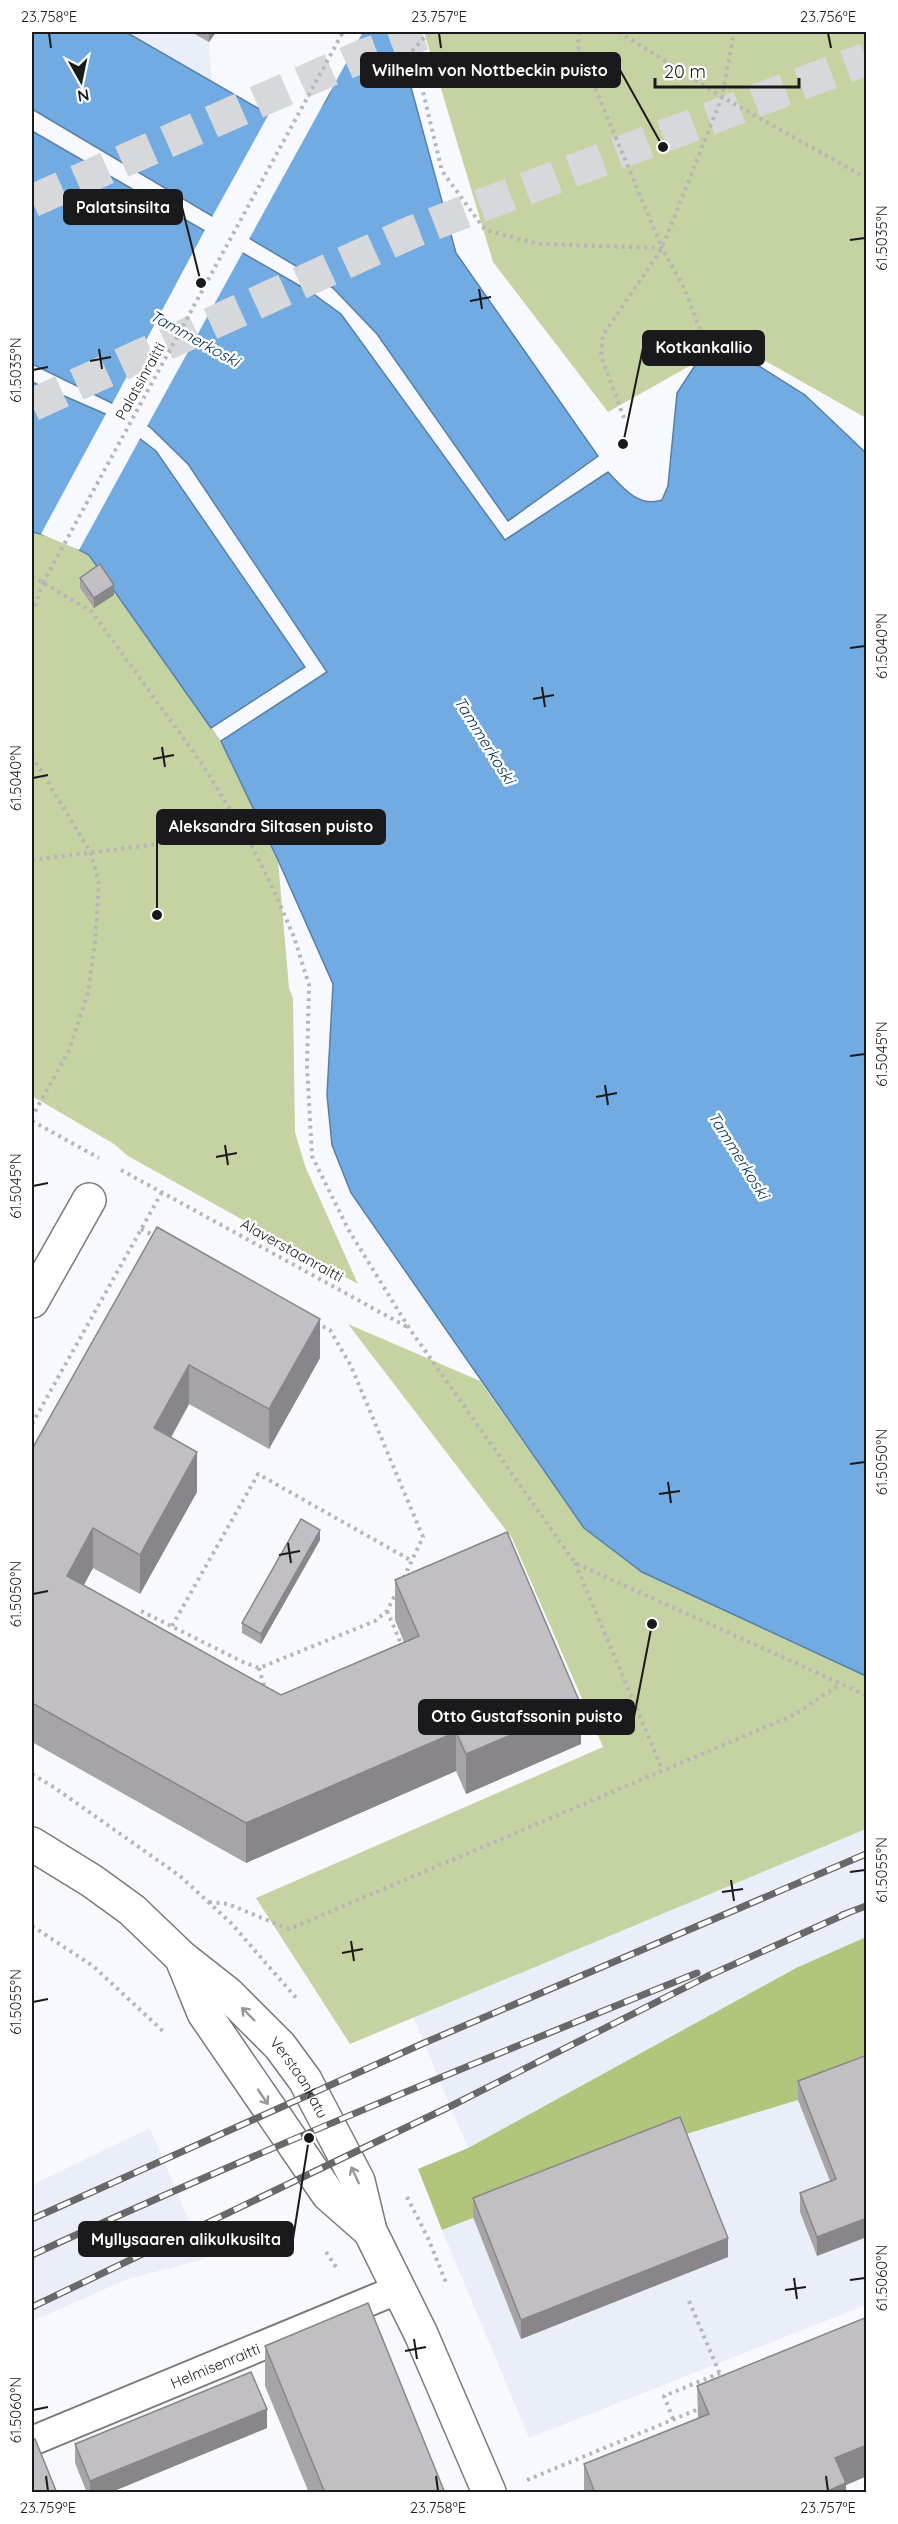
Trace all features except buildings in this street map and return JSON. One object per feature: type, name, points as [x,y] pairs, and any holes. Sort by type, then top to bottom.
[{"type":"street","points":[[32,1301],[89,1200]]},
{"type":"street","name":"Verstaankatu","points":[[35,1855],[92,1881],[132,1910],[181,1957],[243,2008],[280,2046],[305,2080],[358,2181],[370,2231],[421,2334],[489,2493]]},
{"type":"street","name":"Verstaankatu","points":[[181,1957],[204,2013],[328,2194],[370,2231]]},
{"type":"lane","name":"Helmisenraitti","points":[[32,2441],[399,2289]]},
{"type":"path","name":"Palatsinraitti","points":[[32,613],[43,583],[343,32]]},
{"type":"path","points":[[429,32],[413,50],[442,171],[485,230],[539,244],[662,248]]},
{"type":"path","points":[[579,32],[578,47],[662,248],[683,286],[706,344]]},
{"type":"path","points":[[619,32],[722,98],[867,178]]},
{"type":"path","points":[[624,418],[601,356],[603,335],[662,248],[722,98],[734,32]]},
{"type":"path","points":[[32,576],[92,612],[202,764],[245,833],[294,937],[309,985],[307,1066],[312,1156],[348,1229],[409,1328],[575,1563],[662,1769]]},
{"type":"path","points":[[32,756],[91,853],[99,884],[95,942],[88,993],[69,1050],[32,1117]]},
{"type":"path","points":[[32,860],[245,833]]},
{"type":"path","name":"Alaverstaanraitti","points":[[141,1229],[162,1192],[409,1328]]},
{"type":"path","points":[[32,1424],[141,1229],[162,1240]]},
{"type":"path","points":[[141,1611],[259,1668],[375,1621],[387,1611],[423,1537],[351,1366],[330,1330],[309,1319]]},
{"type":"path","points":[[172,1626],[258,1474],[412,1562]]},
{"type":"path","points":[[575,1563],[867,1695]]},
{"type":"path","points":[[387,1611],[405,1654]]},
{"type":"path","points":[[259,1668],[267,1697]]},
{"type":"path","points":[[208,1902],[228,1904],[289,1929],[794,1715],[840,1684]]},
{"type":"path","points":[[32,1926],[93,1966],[168,2036]]},
{"type":"path","points":[[325,2250],[362,2305]]},
{"type":"path","points":[[689,2301],[723,2381]]},
{"type":"path","points":[[673,2419],[664,2396],[720,2373]]},
{"type":"path","points":[[527,2480],[711,2404]]},
{"type":"shaded area","points":[[127,32],[216,32],[209,43],[212,81]]},
{"type":"shaded area","points":[[866,1829],[866,1937],[796,1968],[468,2148],[413,2017]]},
{"type":"shaded area","points":[[866,2074],[866,2305],[529,2438],[442,2230],[680,2136],[798,2100]]},
{"type":"shaded area","points":[[150,2128],[205,2259],[128,2279],[32,2321],[32,2185]]},
{"type":"green space","points":[[424,32],[866,32],[866,418],[732,342],[608,412],[493,262]]},
{"type":"green space","points":[[32,532],[57,538],[89,555],[221,741],[278,860],[289,988],[293,998],[295,1132],[305,1166],[358,1284],[128,1156],[114,1144],[32,1096]]},
{"type":"green space","points":[[348,1324],[480,1381],[584,1528],[642,1572],[866,1676],[866,1829],[350,2044],[256,1898],[603,1747],[512,1538]]},
{"type":"green space","points":[[866,1937],[866,2074],[798,2100],[680,2136],[442,2230],[418,2169],[468,2148],[796,1968]]},
{"type":"water","points":[[32,32],[126,32],[275,118],[299,118],[313,113],[323,105],[329,95],[332,71],[327,32],[393,32],[405,65],[456,253],[598,456],[508,521],[377,334],[333,288],[32,109]]},
{"type":"water","name":"Tammerkoski","points":[[32,131],[312,293],[341,314],[505,540],[608,472],[639,499],[654,502],[662,500],[668,486],[677,393],[696,364],[735,362],[759,366],[805,395],[866,453],[866,1676],[642,1572],[584,1528],[351,1193],[332,1145],[327,1095],[333,984],[278,860],[221,741],[327,672],[188,464],[150,427],[118,406],[32,364]]},
{"type":"water","points":[[32,382],[110,416],[156,451],[305,667],[211,728],[89,555],[57,538],[32,532]]},
{"type":"pier","points":[[324,32],[363,32],[248,241],[211,219],[270,112],[276,115],[299,115],[317,106],[329,90],[330,65]]},
{"type":"pier","points":[[206,228],[244,250],[146,428],[111,406]]},
{"type":"pier","points":[[107,412],[142,435],[79,550],[41,534]]},
{"type":"tunnel","points":[[32,201],[362,56],[428,32]]},
{"type":"tunnel","points":[[32,405],[412,232],[866,59]]},
{"type":"railway","points":[[32,2219],[424,2043],[866,1854]]},
{"type":"railway","points":[[842,1915],[866,1906]]},
{"type":"railway","points":[[32,2307],[451,2106],[708,1976],[850,1912]]},
{"type":"railway","points":[[32,2255],[280,2145],[697,1973]]},
{"type":"place","name":"Wilhelm von Nottbeckin puisto","points":[[663,147]]},
{"type":"place","name":"Palatsinsilta","points":[[201,283]]},
{"type":"place","name":"Kotkankallio","points":[[623,444]]},
{"type":"place","name":"Aleksandra Siltasen puisto","points":[[157,915]]},
{"type":"place","name":"Otto Gustafssonin puisto","points":[[652,1624]]},
{"type":"place","name":"Myllysaaren alikulkusilta","points":[[309,2138]]}]
